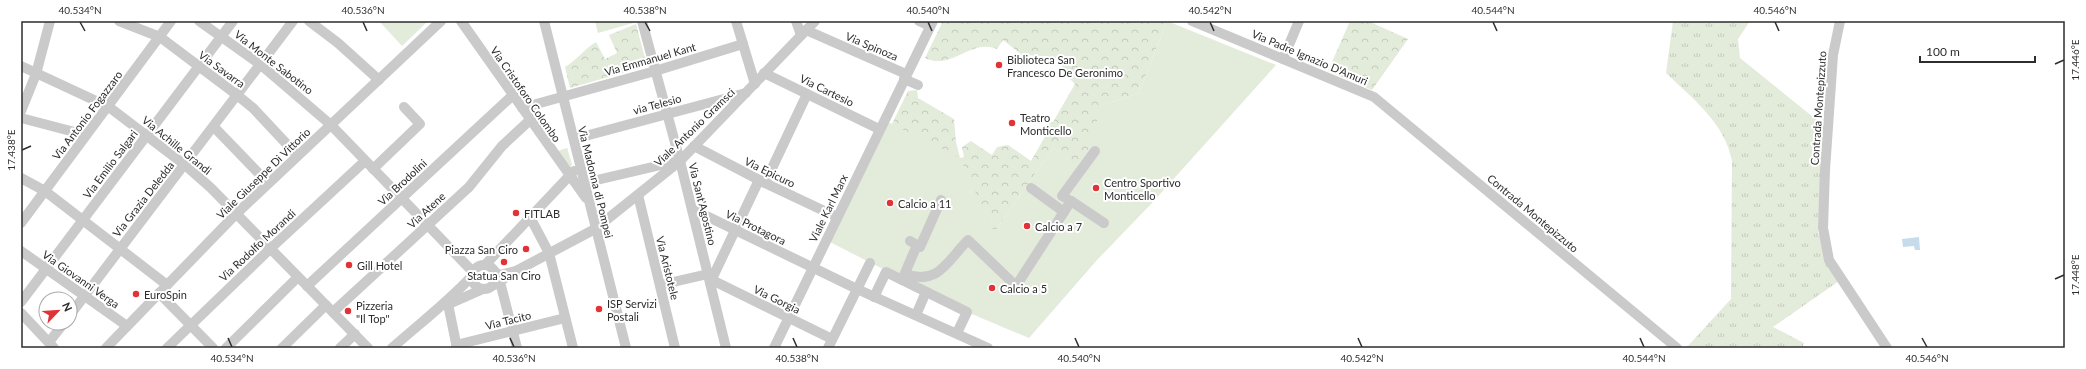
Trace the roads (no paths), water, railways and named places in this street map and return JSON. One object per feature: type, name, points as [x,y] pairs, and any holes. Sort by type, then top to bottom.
[{"type":"street","points":[[21,111],[36,74],[50,21]]},
{"type":"street","name":"Via Savarra","points":[[119,21],[160,37],[199,68],[238,95],[253,108],[297,155]]},
{"type":"street","name":"Via Antonio Fogazzaro","points":[[21,224],[86,135],[109,107],[171,21]]},
{"type":"street","name":"Via Monte Sabotino","points":[[199,21],[261,65],[331,125],[472,274]]},
{"type":"street","name":"Via Emilio Salgari","points":[[21,302],[233,21]]},
{"type":"street","name":"Via Grazia Deledda","points":[[78,305],[293,21]]},
{"type":"street","points":[[309,21],[338,43],[379,80]]},
{"type":"street","name":"Viale Giuseppe Di Vittorio","points":[[106,348],[236,214],[441,21]]},
{"type":"street","name":"Via Cristoforo Colombo","points":[[460,21],[530,120],[577,179]]},
{"type":"street","name":"Via Madonna di Pompei","points":[[544,21],[580,166],[577,179],[589,203],[626,348]]},
{"type":"street","name":"Via Sant'Agostino","points":[[642,21],[680,160],[726,348]]},
{"type":"street","points":[[736,21],[755,84]]},
{"type":"street","points":[[796,21],[803,33]]},
{"type":"street","name":"Viale Antonio Gramsci","points":[[392,348],[421,322],[445,306],[500,282],[516,271],[595,229],[680,160],[747,93],[764,73],[815,21]]},
{"type":"street","points":[[919,21],[931,24]]},
{"type":"street","name":"Via Padre Ignazio D'Amuri","points":[[1192,21],[1374,97]]},
{"type":"street","points":[[1283,58],[1299,21]]},
{"type":"street","name":"Contrada Montepizzuto","points":[[1840,21],[1833,55],[1823,228],[1829,260],[1887,348]]},
{"type":"street","name":"Viale Karl Marx","points":[[774,348],[931,24]]},
{"type":"street","name":"Via Spinoza","points":[[803,33],[905,76]]},
{"type":"street","name":"Via Emmanuel Kant","points":[[522,108],[655,71],[743,44]]},
{"type":"street","name":"Via Achille Grandi","points":[[21,66],[109,107],[185,165],[236,214],[368,348]]},
{"type":"street","name":"Via Cartesio","points":[[764,73],[879,129]]},
{"type":"street","points":[[905,76],[918,85]]},
{"type":"street","name":"via Telesio","points":[[574,139],[747,93]]},
{"type":"street","points":[[660,286],[710,279],[807,94]]},
{"type":"street","name":"Via Brodolini","points":[[307,286],[513,95]]},
{"type":"street","name":"Contrada Montepizzuto","points":[[1374,97],[1676,348]]},
{"type":"street","points":[[373,169],[420,124],[404,107]]},
{"type":"street","points":[[21,118],[86,135]]},
{"type":"street","name":"Via Atene","points":[[282,348],[427,226],[469,187],[502,146],[530,120]]},
{"type":"street","points":[[214,127],[268,183]]},
{"type":"street","name":"Via Epicuro","points":[[694,146],[762,182],[837,217]]},
{"type":"street","points":[[1095,151],[1062,196],[1104,223]]},
{"type":"street","points":[[485,265],[495,272],[495,283],[486,289],[476,286],[472,274],[478,267],[485,265],[530,218],[577,179],[680,160]]},
{"type":"street","name":"Via Rodolfo Morandi","points":[[167,348],[270,249],[365,161]]},
{"type":"street","points":[[21,178],[45,190],[167,285]]},
{"type":"street","points":[[1031,188],[1064,212]]},
{"type":"street","name":"Via Aristotele","points":[[638,194],[675,348]]},
{"type":"street","points":[[904,277],[913,243],[920,247],[941,200]]},
{"type":"street","points":[[874,297],[886,272],[904,277],[924,277],[934,275],[947,266],[968,240],[1016,286],[1071,201]]},
{"type":"street","name":"Via Protagora","points":[[692,209],[874,297],[988,348]]},
{"type":"street","points":[[530,218],[549,254],[573,348]]},
{"type":"street","name":"Via Giovanni Verga","points":[[21,251],[128,326]]},
{"type":"street","points":[[830,344],[870,263]]},
{"type":"street","name":"Viale Antonio Gramsci","points":[[495,272],[500,275],[516,271]]},
{"type":"street","name":"Viale Antonio Gramsci","points":[[445,306],[472,274]]},
{"type":"street","points":[[226,348],[298,277]]},
{"type":"street","points":[[904,277],[926,292],[967,312],[957,333]]},
{"type":"street","name":"Via Gorgia","points":[[710,279],[788,318],[830,344]]},
{"type":"street","points":[[500,282],[517,348]]},
{"type":"street","points":[[916,315],[926,292]]},
{"type":"street","points":[[159,293],[213,348]]},
{"type":"street","points":[[445,306],[456,347]]},
{"type":"street","points":[[21,313],[51,345],[59,331]]},
{"type":"street","name":"Via Tacito","points":[[456,347],[565,318]]},
{"type":"street","points":[[340,348],[355,334]]},
{"type":"water","points":[[1919,237],[1920,250],[1915,250],[1914,246],[1903,247],[1902,239]]},
{"type":"place","name":"Biblioteca San Francesco De Geronimo","points":[[999,65]]},
{"type":"place","name":"Teatro Monticello","points":[[1012,123]]},
{"type":"place","name":"Centro Sportivo Monticello","points":[[1096,188]]},
{"type":"place","name":"Calcio a 11","points":[[890,203]]},
{"type":"place","name":"FITLAB","points":[[516,213]]},
{"type":"place","name":"Calcio a 7","points":[[1027,226]]},
{"type":"place","name":"Piazza San Ciro","points":[[526,249]]},
{"type":"place","name":"Statua San Ciro","points":[[504,262]]},
{"type":"place","name":"Gill Hotel","points":[[349,265]]},
{"type":"place","name":"Calcio a 5","points":[[992,288]]},
{"type":"place","name":"EuroSpin","points":[[136,294]]},
{"type":"place","name":"ISP Servizi Postali","points":[[599,309]]},
{"type":"place","name":"Pizzeria \"Il Top\"","points":[[348,311]]}]
